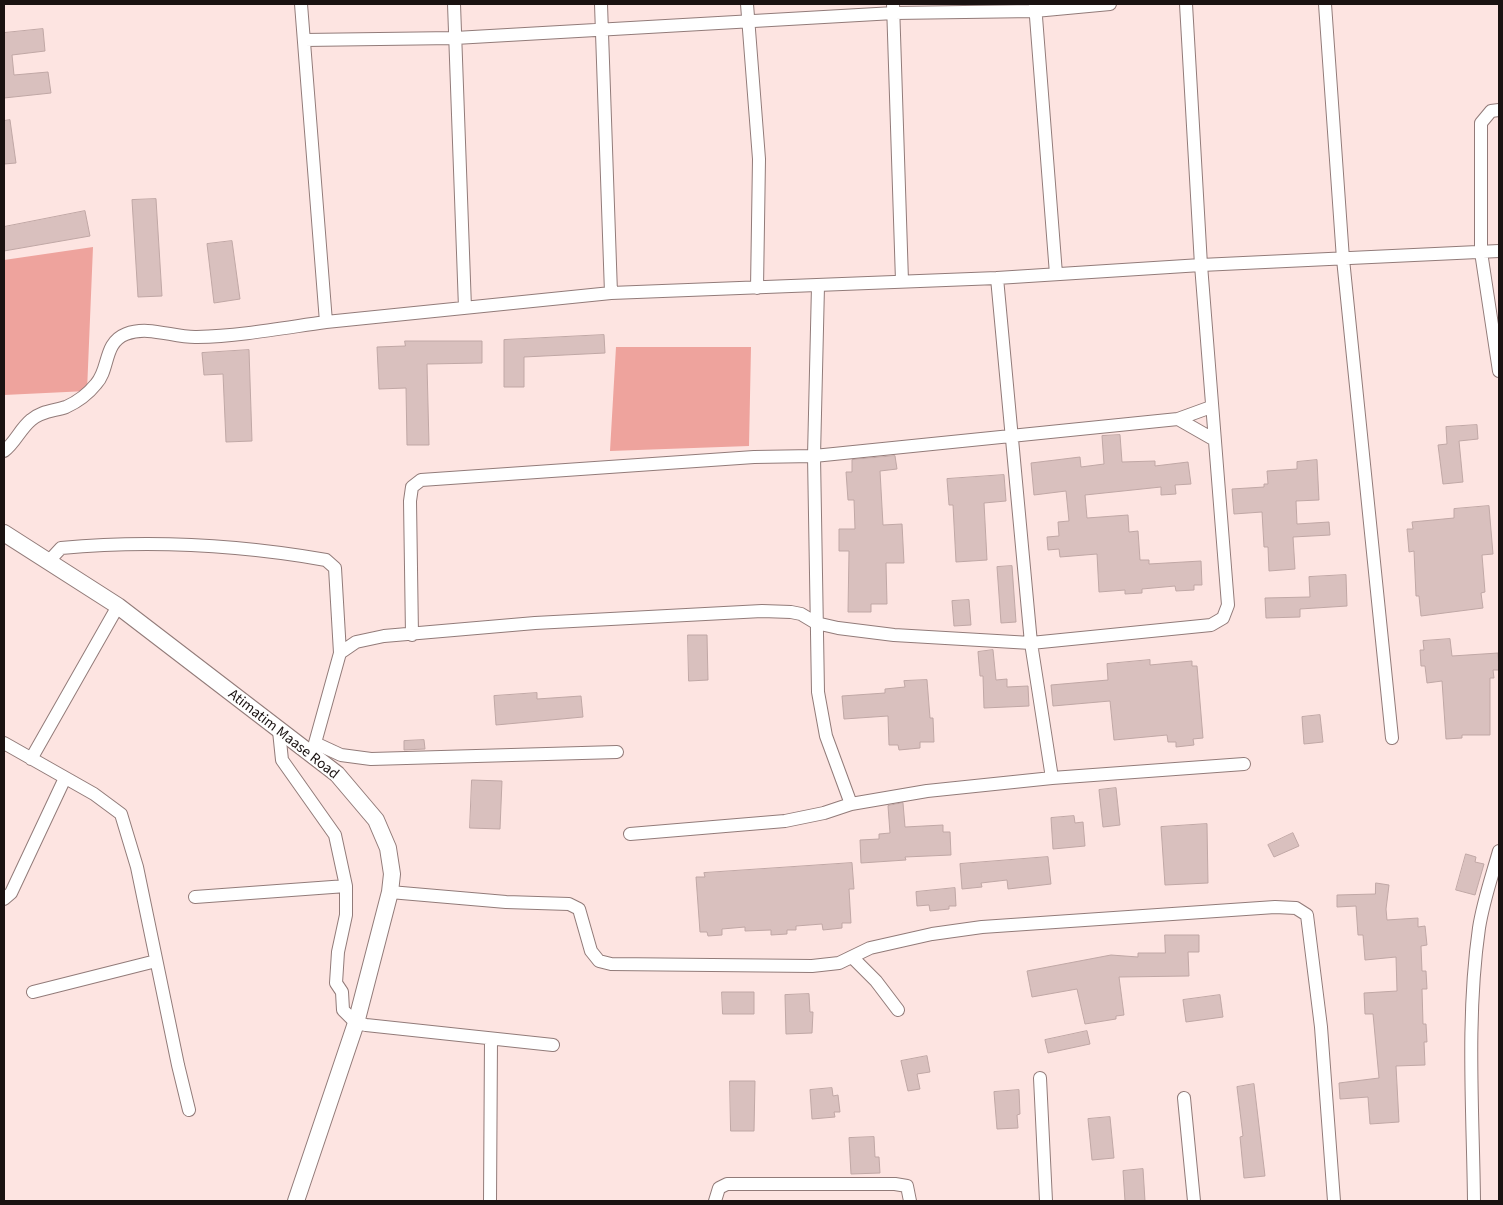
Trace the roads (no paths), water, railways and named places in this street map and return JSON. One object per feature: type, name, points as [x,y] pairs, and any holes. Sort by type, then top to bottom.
[{"type":"main road","name":"Atimatim Maase Road","points":[[4,533],[118,606],[279,731],[315,751],[376,820],[388,848],[392,874],[390,892],[356,1023],[296,1201]]},
{"type":"street","points":[[301,4],[326,322]]},
{"type":"street","points":[[454,4],[465,308]]},
{"type":"street","points":[[601,4],[611,293]]},
{"type":"street","points":[[747,4],[760,159],[757,288]]},
{"type":"street","points":[[304,40],[455,38],[603,30],[748,22],[893,8],[1035,7],[1110,4]]},
{"type":"street","points":[[340,654],[356,642],[384,636],[535,623],[762,611],[801,614],[816,623],[838,628],[894,635],[1031,643],[1211,625],[1223,618],[1228,605],[1213,439],[1186,4]]},
{"type":"street","points":[[1325,4],[1343,259],[1392,738]]},
{"type":"street","points":[[1035,7],[1056,274]]},
{"type":"street","points":[[893,8],[902,281]]},
{"type":"street","points":[[1499,110],[1491,111],[1481,123],[1481,252],[1499,371]]},
{"type":"street","points":[[4,452],[31,420],[54,408],[72,404],[97,384],[103,374],[106,357],[114,342],[126,334],[145,331],[195,338],[326,322],[611,293],[997,278],[1201,265],[1499,251]]},
{"type":"street","points":[[997,278],[1010,437],[1031,643],[1052,778]]},
{"type":"street","points":[[818,286],[814,456],[818,692],[822,723],[851,804]]},
{"type":"street","points":[[412,635],[410,502],[412,487],[421,480],[754,457],[814,456],[1178,419],[1211,406]]},
{"type":"street","points":[[1178,419],[1213,439]]},
{"type":"street","points":[[49,561],[61,548],[94,545],[212,546],[326,560],[335,568],[340,654],[315,751],[371,759],[617,752]]},
{"type":"street","points":[[31,759],[118,606]]},
{"type":"street","points":[[279,731],[282,760],[335,835],[346,886],[346,915],[335,977],[342,992],[343,1010],[356,1023],[552,1045]]},
{"type":"street","points":[[4,743],[94,794],[121,814],[137,867],[178,1066],[189,1110]]},
{"type":"street","points":[[630,834],[785,821],[824,813],[851,804],[927,791],[1052,778],[1244,764]]},
{"type":"street","points":[[4,899],[11,893],[65,778]]},
{"type":"street","points":[[1474,1201],[1472,1017],[1479,927],[1499,851]]},
{"type":"street","points":[[195,896],[346,886]]},
{"type":"street","points":[[390,892],[506,902],[569,904],[579,909],[591,951],[599,961],[611,964],[812,966],[839,963],[864,950],[879,946],[932,934],[982,927],[1275,907],[1296,908],[1307,915],[1321,1027],[1334,1201]]},
{"type":"street","points":[[852,957],[876,981],[898,1010]]},
{"type":"street","points":[[33,992],[156,961]]},
{"type":"street","points":[[490,1201],[491,1039]]},
{"type":"street","points":[[1040,1078],[1046,1201]]},
{"type":"street","points":[[1184,1098],[1194,1201]]},
{"type":"street","points":[[715,1201],[719,1188],[727,1184],[896,1184],[907,1186],[910,1201]]}]
